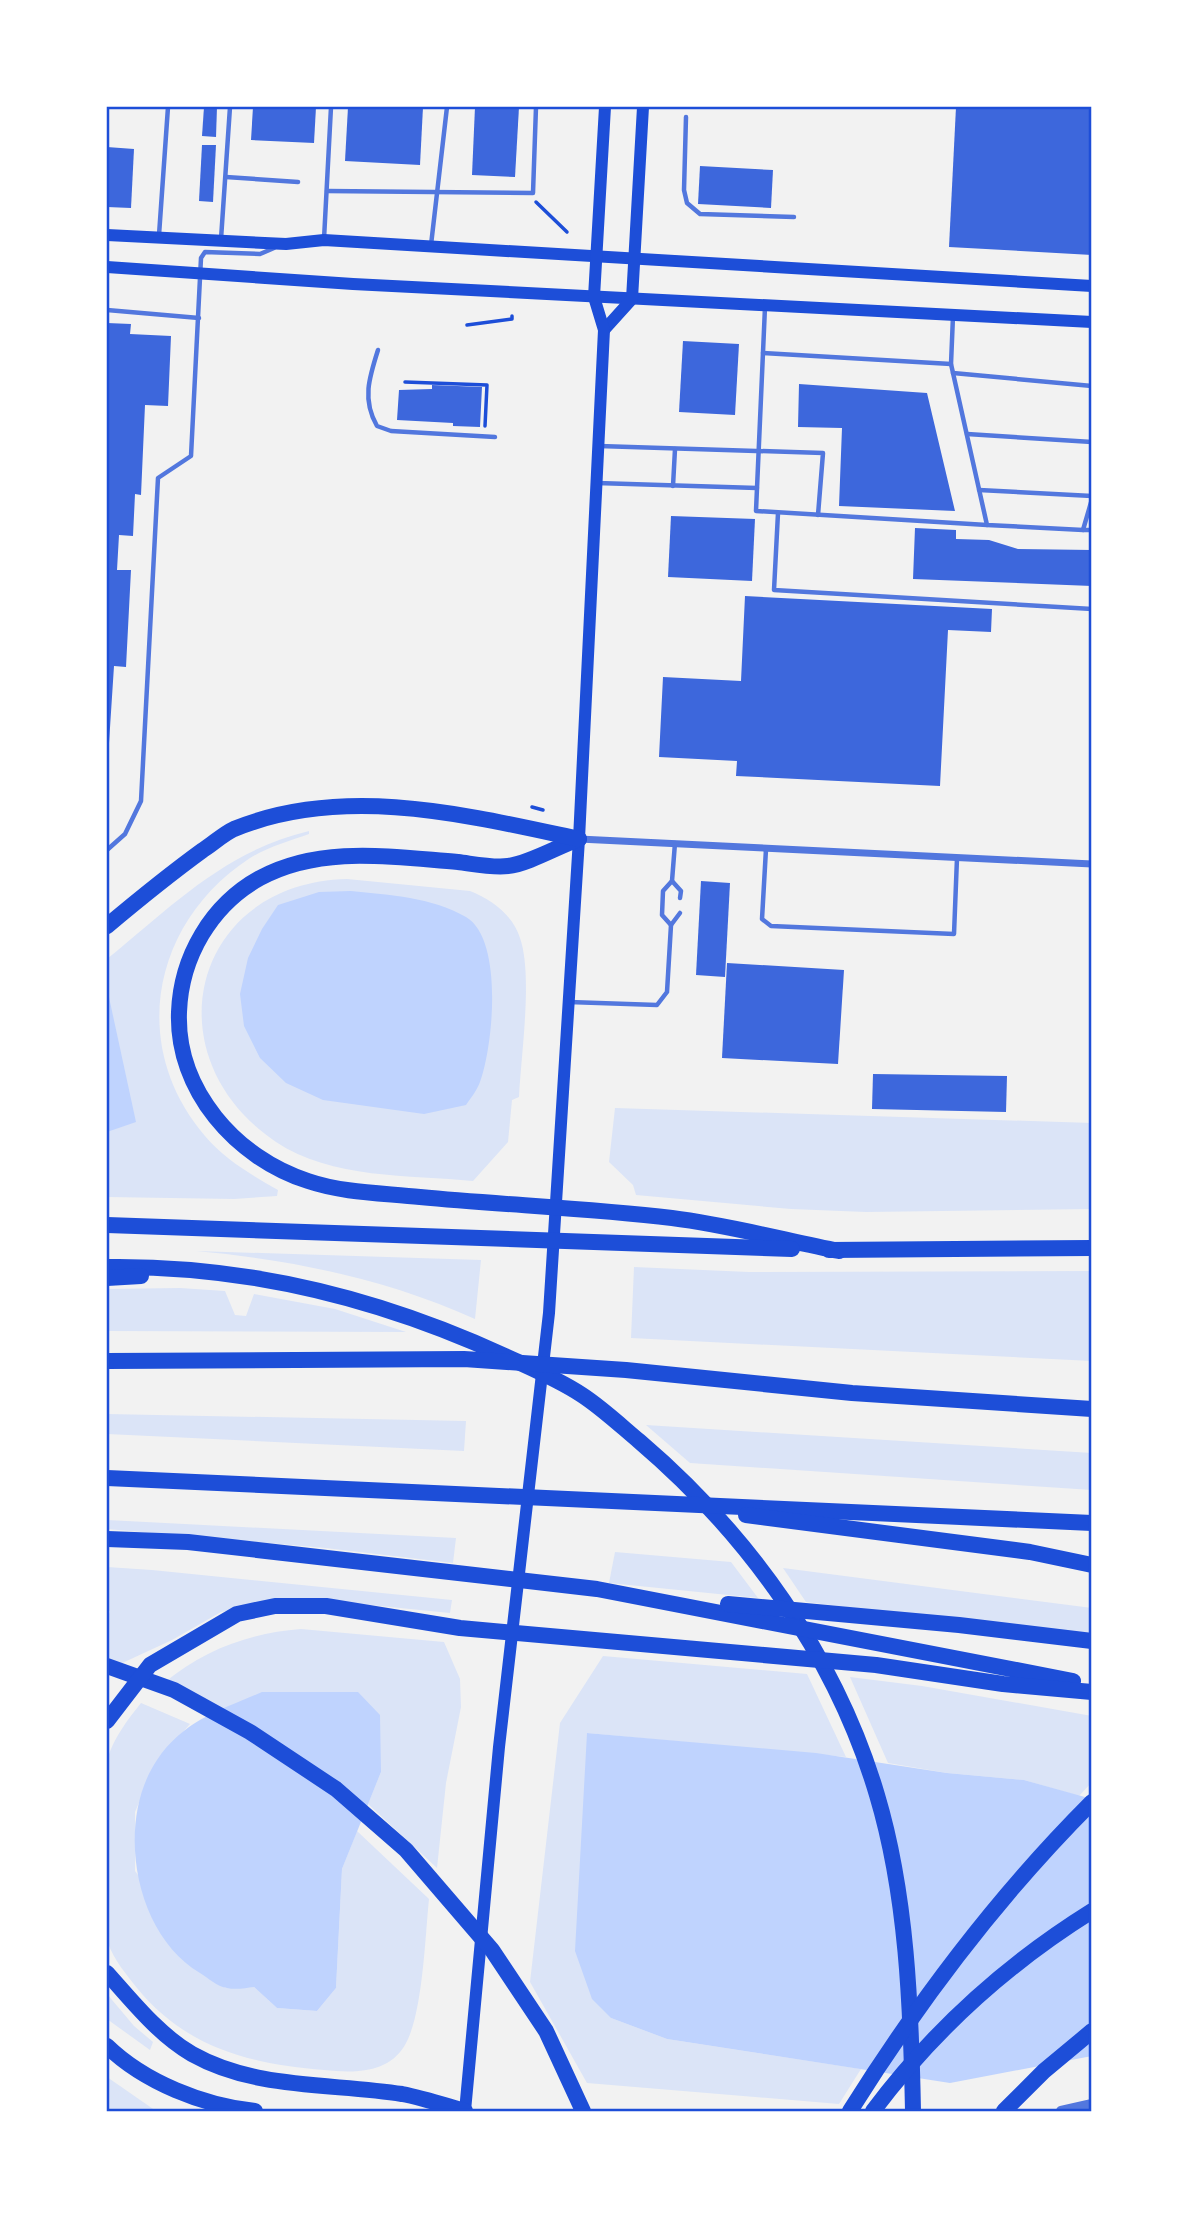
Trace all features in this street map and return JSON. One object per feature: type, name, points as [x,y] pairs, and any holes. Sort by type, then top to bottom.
[{"type":"highway","points":[[107,926],[184,863],[232,830],[296,812],[341,806],[453,812],[579,839]]},
{"type":"highway","points":[[579,839],[510,866],[341,855],[310,860],[277,870],[244,888],[221,908],[199,938],[183,979],[179,1029],[191,1077],[216,1118],[254,1153],[284,1172],[332,1187],[673,1219],[839,1251]]},
{"type":"highway","points":[[107,1226],[493,1237],[839,1251],[1092,1248]]},
{"type":"highway","points":[[107,1267],[228,1274],[300,1285],[385,1307],[459,1335],[558,1380],[585,1396],[662,1461],[730,1531],[762,1570],[816,1652],[877,1794],[901,1923],[913,2111]]},
{"type":"highway","points":[[107,1279],[192,1272]]},
{"type":"highway","points":[[107,1361],[464,1359],[626,1370],[852,1393],[1092,1409]]},
{"type":"highway","points":[[107,1478],[1092,1522]]},
{"type":"highway","points":[[629,1500],[1030,1552],[1092,1565]]},
{"type":"highway","points":[[107,1539],[188,1542],[597,1589],[656,1598],[1092,1686]]},
{"type":"highway","points":[[656,1598],[959,1625],[1092,1641]]},
{"type":"highway","points":[[107,1721],[150,1665],[237,1614],[275,1606],[326,1606],[460,1628],[876,1665],[1003,1684],[1092,1692]]},
{"type":"highway","points":[[107,1666],[174,1690],[250,1732],[335,1789],[406,1850],[492,1950],[546,2031],[583,2111]]},
{"type":"highway","points":[[850,2111],[925,2001],[973,1938],[1010,1892],[1092,1802]]},
{"type":"highway","points":[[873,2111],[913,2061],[969,2004],[1022,1958],[1092,1911]]},
{"type":"highway","points":[[107,1973],[144,2014],[191,2054],[234,2071],[264,2080],[405,2095],[465,2111]]},
{"type":"highway","points":[[1004,2111],[1044,2071],[1092,2031]]},
{"type":"highway","points":[[107,2046],[148,2075],[195,2097],[255,2111]]},
{"type":"main road","points":[[465,2111],[499,1747],[549,1313],[579,839],[604,330],[594,297],[605,107]]},
{"type":"main road","points":[[604,330],[632,299],[643,107]]},
{"type":"main road","points":[[107,235],[286,244],[324,240],[1092,286]]},
{"type":"main road","points":[[107,267],[594,297],[1092,322]]},
{"type":"street","points":[[579,839],[1092,864]]},
{"type":"street","points":[[1061,2111],[1092,2104]]},
{"type":"lane","points":[[159,237],[168,107]]},
{"type":"lane","points":[[221,240],[230,107]]},
{"type":"lane","points":[[324,240],[331,107]]},
{"type":"lane","points":[[431,246],[447,107]]},
{"type":"lane","points":[[327,191],[533,193],[536,107]]},
{"type":"lane","points":[[687,117],[684,190],[687,203],[699,214],[794,218]]},
{"type":"lane","points":[[226,177],[298,182]]},
{"type":"lane","points":[[107,850],[125,834],[141,802],[158,478],[191,456],[201,258],[205,252],[260,254],[286,244]]},
{"type":"lane","points":[[765,306],[756,511],[1092,530]]},
{"type":"lane","points":[[107,310],[199,318]]},
{"type":"lane","points":[[953,315],[951,364],[987,525]]},
{"type":"lane","points":[[377,351],[367,401],[377,426],[391,431],[495,437]]},
{"type":"lane","points":[[763,353],[951,364]]},
{"type":"lane","points":[[953,373],[1092,386]]},
{"type":"lane","points":[[967,434],[1092,442]]},
{"type":"lane","points":[[598,446],[823,453],[818,515]]},
{"type":"lane","points":[[673,485],[675,449]]},
{"type":"lane","points":[[596,484],[757,488]]},
{"type":"lane","points":[[979,490],[1092,498],[1083,530]]},
{"type":"lane","points":[[778,513],[774,590],[1092,608]]},
{"type":"lane","points":[[671,925],[662,915],[663,891],[672,881],[675,844]]},
{"type":"lane","points":[[766,848],[762,919],[765,924],[784,926],[954,934],[957,858]]},
{"type":"lane","points":[[672,881],[681,891],[680,898]]},
{"type":"lane","points":[[568,1002],[657,1004],[667,992],[671,925],[680,913]]},
{"type":"path","points":[[533,193],[536,202],[567,232]]},
{"type":"path","points":[[467,325],[512,316]]},
{"type":"path","points":[[405,382],[463,382],[487,385],[484,437]]},
{"type":"path","points":[[533,807],[543,810]]},
{"type":"shaded area","points":[[309,831],[309,834],[271,847],[250,858],[217,885],[191,916],[172,950],[162,987],[160,1025],[166,1064],[181,1101],[213,1145],[239,1166],[278,1190],[277,1196],[234,1199],[107,1197],[107,959],[177,900],[225,866],[279,840]]},
{"type":"shaded area","points":[[347,879],[470,891],[486,898],[500,909],[517,930],[526,973],[519,1097],[512,1100],[508,1142],[473,1181],[397,1176],[346,1169],[298,1154],[276,1142],[236,1106],[212,1066],[202,1022],[206,980],[223,942],[252,910],[294,888]]},
{"type":"shaded area","points":[[615,1108],[1092,1123],[1092,1209],[866,1212],[791,1209],[636,1195],[633,1185],[609,1162]]},
{"type":"shaded area","points":[[196,1251],[481,1260],[475,1319],[408,1293],[339,1273]]},
{"type":"shaded area","points":[[634,1267],[749,1272],[1092,1271],[1092,1361],[631,1338]]},
{"type":"shaded area","points":[[180,1288],[225,1291],[235,1315],[246,1316],[254,1294],[335,1309],[406,1332],[107,1331],[107,1289]]},
{"type":"shaded area","points":[[107,1414],[466,1421],[464,1451],[107,1434]]},
{"type":"shaded area","points":[[646,1425],[1092,1453],[1092,1490],[690,1463]]},
{"type":"shaded area","points":[[107,1520],[456,1538],[453,1563],[325,1548],[107,1529]]},
{"type":"shaded area","points":[[615,1552],[731,1562],[758,1598],[609,1583]]},
{"type":"shaded area","points":[[107,1567],[452,1600],[450,1613],[350,1603],[268,1604],[221,1612],[172,1640],[118,1665],[107,1662],[107,1620],[110,1611],[107,1612]]},
{"type":"shaded area","points":[[783,1568],[1092,1608],[1092,1637],[806,1602]]},
{"type":"shaded area","points":[[301,1629],[444,1642],[460,1679],[461,1707],[446,1783],[437,1868],[368,1804],[381,1772],[223,1709],[165,1682],[196,1660],[229,1645],[264,1634]]},
{"type":"shaded area","points":[[603,1656],[807,1674],[846,1757],[587,1733],[611,2018],[667,2039],[861,2069],[839,2104],[587,2083],[530,1982],[560,1723]]},
{"type":"shaded area","points":[[850,1677],[922,1686],[1092,1716],[1092,1782],[1079,1796],[1024,1780],[947,1773],[888,1763]]},
{"type":"shaded area","points":[[141,1703],[190,1724],[157,1761],[135,1812],[135,1871],[225,1988],[254,1987],[277,2008],[317,2011],[336,1988],[342,1869],[357,1831],[429,1899],[416,2014],[405,2045],[389,2062],[369,2070],[335,2071],[270,2063],[221,2049],[198,2039],[156,2009],[121,1967],[106,1935],[105,1774],[114,1743]]},
{"type":"shaded area","points":[[107,1994],[134,2026],[153,2042],[150,2050],[107,2019]]},
{"type":"shaded area","points":[[107,2077],[156,2111],[107,2111]]},
{"type":"water","points":[[351,891],[410,898],[439,905],[466,917],[478,929],[486,947],[491,970],[491,1020],[485,1066],[476,1091],[466,1105],[424,1114],[323,1100],[286,1083],[260,1058],[244,1026],[240,994],[248,958],[262,929],[278,905],[319,892]]},
{"type":"water","points":[[107,988],[136,1122],[107,1132]]},
{"type":"water","points":[[262,1692],[358,1692],[380,1715],[381,1772],[342,1869],[336,1988],[317,2011],[277,2008],[254,1987],[230,1989],[200,1973],[177,1955],[160,1932],[146,1905],[138,1875],[135,1844],[137,1814],[144,1785],[157,1760],[179,1735],[191,1726]]},
{"type":"water","points":[[587,1733],[816,1753],[947,1773],[1024,1780],[1092,1799],[1092,2056],[950,2083],[667,2039],[611,2018],[592,1999],[575,1951]]},
{"type":"building","points":[[204,107],[217,107],[216,137],[202,136]]},
{"type":"building","points":[[253,107],[316,107],[314,143],[251,140]]},
{"type":"building","points":[[348,107],[423,107],[420,165],[345,161]]},
{"type":"building","points":[[475,107],[519,107],[515,177],[472,175]]},
{"type":"building","points":[[956,107],[1092,107],[1092,255],[949,247]]},
{"type":"building","points":[[202,145],[216,145],[213,202],[199,201]]},
{"type":"building","points":[[107,147],[134,149],[131,208],[107,207]]},
{"type":"building","points":[[700,166],[773,170],[771,208],[698,204]]},
{"type":"building","points":[[107,323],[131,324],[130,334],[171,336],[168,406],[145,405],[141,495],[135,494],[133,536],[119,535],[117,570],[131,570],[126,667],[114,666],[109,743]]},
{"type":"building","points":[[683,341],[739,344],[735,415],[679,412]]},
{"type":"building","points":[[799,384],[927,393],[955,511],[839,506],[842,428],[798,427]]},
{"type":"building","points":[[432,385],[482,387],[480,427],[397,420],[399,390],[432,389]]},
{"type":"building","points":[[671,516],[755,519],[752,581],[668,577]]},
{"type":"building","points":[[915,528],[956,530],[956,539],[989,540],[1018,549],[1092,550],[1092,586],[913,579]]},
{"type":"building","points":[[745,596],[992,609],[991,632],[948,630],[940,786],[736,776],[737,761],[659,757],[663,677],[741,681]]},
{"type":"building","points":[[701,881],[730,883],[725,977],[696,975]]},
{"type":"building","points":[[727,963],[844,970],[838,1064],[722,1058]]},
{"type":"building","points":[[873,1074],[1007,1076],[1006,1112],[872,1109]]}]
